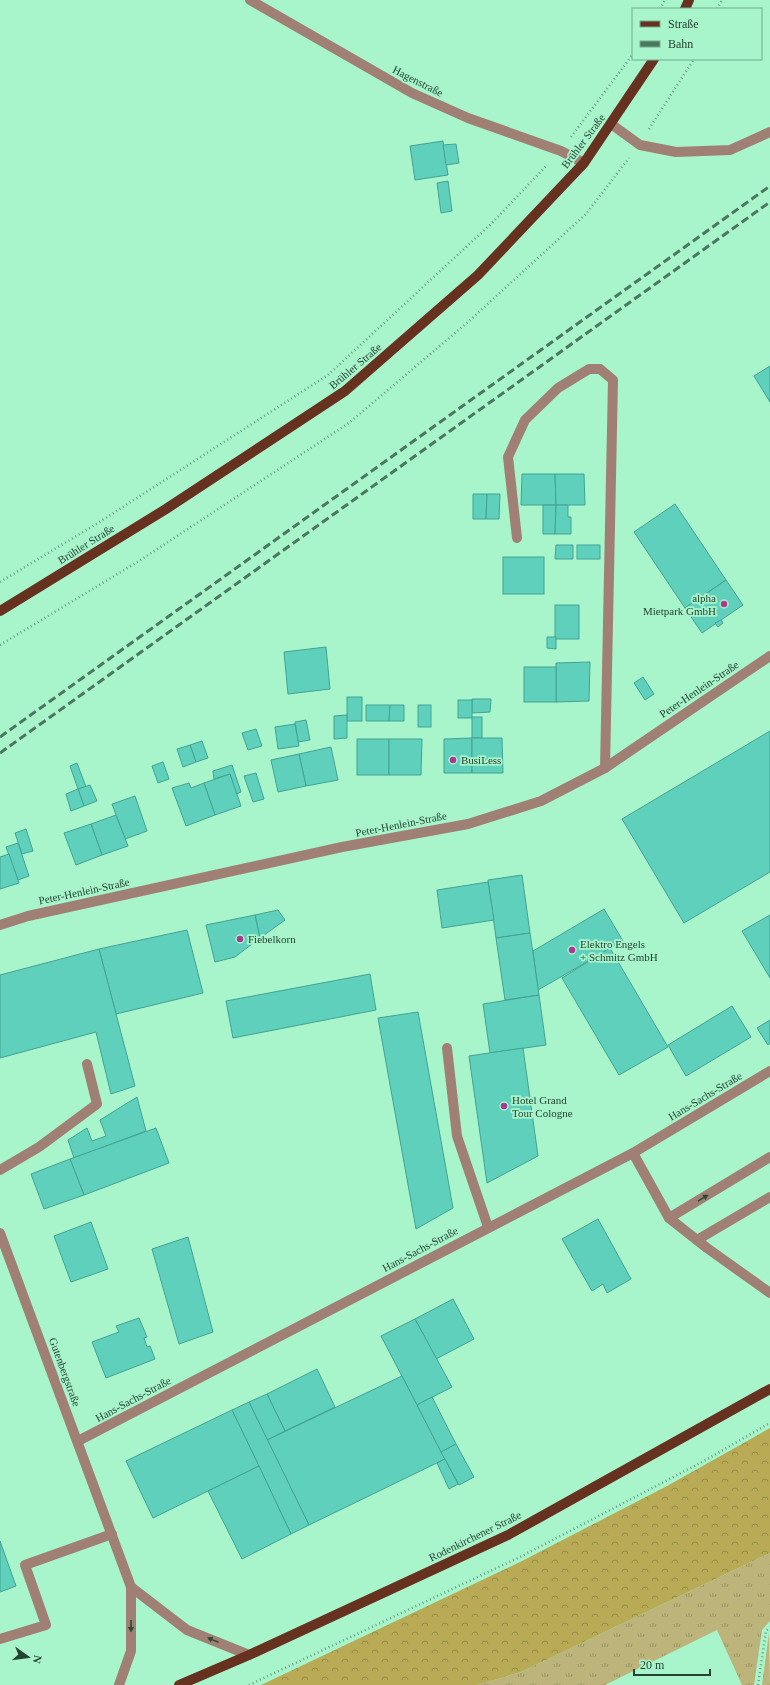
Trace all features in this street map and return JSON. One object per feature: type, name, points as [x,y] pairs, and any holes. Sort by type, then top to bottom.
[{"type":"main road","name":"Brühler Straße","points":[[0,611],[166,508],[345,392],[478,275],[584,163],[612,124],[653,60]]},
{"type":"main road","name":"Rodenkirchener Straße","points":[[179,1685],[249,1655],[508,1535],[770,1390]]},
{"type":"street","name":"Hagenstraße","points":[[250,0],[412,93],[468,118],[561,151],[584,163]]},
{"type":"street","points":[[612,124],[640,145],[676,152],[730,150],[770,132]]},
{"type":"street","points":[[517,538],[508,457],[525,420],[558,388],[589,369],[600,369],[613,380],[605,768]]},
{"type":"street","name":"Peter-Henlein-Straße","points":[[0,925],[28,916],[342,847],[468,824],[541,801],[605,768],[770,656]]},
{"type":"street","points":[[447,1048],[457,1136],[488,1227]]},
{"type":"street","points":[[0,1170],[39,1147],[97,1104],[87,1064]]},
{"type":"street","name":"Hans-Sachs-Straße","points":[[78,1441],[633,1153],[770,1072]]},
{"type":"street","points":[[633,1153],[670,1218],[696,1240],[770,1293]]},
{"type":"street","points":[[670,1218],[770,1157]]},
{"type":"street","points":[[696,1240],[770,1197]]},
{"type":"street","name":"Gutenbergstraße","points":[[0,1233],[131,1587]]},
{"type":"street","points":[[0,1639],[46,1625],[25,1565],[112,1534]]},
{"type":"street","points":[[131,1587],[187,1630],[249,1655]]},
{"type":"street","points":[[119,1685],[131,1651],[131,1587]]},
{"type":"path","points":[[0,582],[98,522],[328,375],[493,222],[561,151],[632,55]]},
{"type":"path","points":[[640,145],[693,60]]},
{"type":"path","points":[[249,1685],[520,1557],[704,1461],[770,1423]]},
{"type":"path","points":[[758,1685],[766,1632],[770,1627]]},
{"type":"green space","points":[[770,1428],[770,1553],[521,1672],[477,1685],[261,1685],[522,1561],[667,1486]]},
{"type":"green space","points":[[770,1553],[770,1621],[762,1630],[754,1685],[742,1685],[717,1630],[605,1685],[477,1685],[521,1672]]},
{"type":"green space","points":[[769,1633],[770,1685],[762,1685]]},
{"type":"building","points":[[443,141],[448,175],[415,180],[410,146]]},
{"type":"building","points":[[456,144],[459,163],[446,165],[443,145]]},
{"type":"building","points":[[448,181],[452,211],[441,213],[437,183]]},
{"type":"building","points":[[770,366],[770,402],[754,376]]},
{"type":"building","points":[[522,474],[555,474],[556,505],[521,505]]},
{"type":"building","points":[[555,474],[584,474],[585,505],[556,505]]},
{"type":"building","points":[[473,494],[487,494],[486,519],[473,519]]},
{"type":"building","points":[[487,494],[500,494],[499,519],[486,519]]},
{"type":"building","points":[[675,504],[726,580],[685,608],[634,532]]},
{"type":"building","points":[[543,505],[556,505],[555,534],[543,534]]},
{"type":"building","points":[[556,505],[568,505],[568,517],[571,517],[571,534],[555,534]]},
{"type":"building","points":[[556,545],[573,545],[573,559],[555,559]]},
{"type":"building","points":[[577,545],[600,545],[600,559],[577,559]]},
{"type":"building","points":[[503,557],[544,557],[544,594],[503,594]]},
{"type":"building","points":[[726,580],[743,605],[702,633],[685,608]]},
{"type":"building","points":[[555,605],[579,605],[579,639],[555,639]]},
{"type":"building","points":[[721,620],[723,623],[718,627],[715,623]]},
{"type":"building","points":[[547,637],[556,637],[556,649],[547,648]]},
{"type":"building","points":[[326,647],[330,689],[288,694],[284,652]]},
{"type":"building","points":[[590,662],[589,701],[556,702],[556,663]]},
{"type":"building","points":[[524,667],[556,667],[556,702],[524,702]]},
{"type":"building","points":[[643,677],[654,694],[645,700],[634,683]]},
{"type":"building","points":[[347,697],[362,697],[362,721],[347,721]]},
{"type":"building","points":[[472,699],[491,699],[490,712],[472,713]]},
{"type":"building","points":[[458,700],[472,700],[472,718],[458,718]]},
{"type":"building","points":[[366,705],[390,705],[389,721],[366,721]]},
{"type":"building","points":[[390,705],[404,705],[404,721],[389,721]]},
{"type":"building","points":[[418,705],[431,705],[431,727],[418,727]]},
{"type":"building","points":[[347,715],[347,738],[334,739],[334,716]]},
{"type":"building","points":[[472,717],[482,717],[482,738],[472,738]]},
{"type":"building","points":[[306,720],[310,740],[298,742],[295,722]]},
{"type":"building","points":[[295,724],[299,746],[278,749],[275,727]]},
{"type":"building","points":[[256,729],[262,746],[248,750],[242,733]]},
{"type":"building","points":[[770,731],[770,872],[684,923],[622,819]]},
{"type":"building","points":[[472,738],[472,773],[444,773],[444,739]]},
{"type":"building","points":[[472,738],[502,738],[503,773],[472,773]]},
{"type":"building","points":[[357,739],[389,739],[389,775],[357,775]]},
{"type":"building","points":[[389,739],[422,739],[421,775],[389,775]]},
{"type":"building","points":[[202,741],[208,758],[196,762],[190,745]]},
{"type":"building","points":[[190,745],[196,762],[183,767],[177,749]]},
{"type":"building","points":[[331,747],[338,780],[306,786],[299,754]]},
{"type":"building","points":[[299,754],[306,786],[278,792],[271,760]]},
{"type":"building","points":[[163,762],[169,779],[158,783],[152,766]]},
{"type":"building","points":[[77,763],[86,787],[78,789],[70,766]]},
{"type":"building","points":[[232,765],[241,792],[236,794],[230,774],[214,779],[213,771]]},
{"type":"building","points":[[256,773],[264,799],[253,802],[244,776]]},
{"type":"building","points":[[230,774],[241,806],[215,815],[204,783]]},
{"type":"building","points":[[189,783],[191,788],[204,783],[215,815],[186,826],[172,788]]},
{"type":"building","points":[[90,785],[97,801],[84,806],[78,789]]},
{"type":"building","points":[[78,789],[84,806],[71,811],[66,794]]},
{"type":"building","points":[[135,796],[147,831],[125,839],[112,804]]},
{"type":"building","points":[[116,815],[128,846],[102,855],[91,824]]},
{"type":"building","points":[[91,824],[102,855],[76,865],[64,833]]},
{"type":"building","points":[[26,829],[33,851],[22,854],[15,833]]},
{"type":"building","points":[[18,843],[29,876],[18,880],[6,847]]},
{"type":"building","points":[[9,854],[19,883],[0,889],[0,857]]},
{"type":"building","points":[[522,875],[530,933],[496,938],[488,880]]},
{"type":"building","points":[[488,882],[494,920],[442,928],[437,890]]},
{"type":"building","name":"Elektro Engels + Schmitz GmbH","points":[[604,909],[623,941],[538,990],[533,951]]},
{"type":"building","points":[[278,910],[285,920],[260,938],[255,915]]},
{"type":"building","points":[[255,915],[260,938],[235,957],[215,962],[206,925]]},
{"type":"building","points":[[770,915],[770,978],[742,931]]},
{"type":"building","points":[[187,930],[203,993],[116,1014],[99,949]]},
{"type":"building","points":[[530,933],[539,995],[505,1000],[496,938]]},
{"type":"building","points":[[610,948],[668,1047],[619,1075],[562,978]]},
{"type":"building","points":[[99,949],[135,1086],[111,1094],[96,1032],[0,1058],[0,975]]},
{"type":"building","points":[[370,974],[376,1010],[233,1038],[226,1001]]},
{"type":"building","points":[[539,995],[546,1045],[490,1053],[483,1004]]},
{"type":"building","points":[[732,1006],[751,1037],[686,1076],[668,1045]]},
{"type":"building","points":[[418,1012],[453,1208],[416,1229],[378,1018]]},
{"type":"building","points":[[770,1020],[770,1043],[768,1045],[757,1028]]},
{"type":"building","name":"Hotel Grand Tour Cologne","points":[[523,1048],[538,1156],[487,1183],[469,1056]]},
{"type":"building","points":[[137,1097],[146,1131],[74,1158],[68,1140],[87,1128],[92,1141],[106,1136],[100,1120]]},
{"type":"building","points":[[156,1128],[169,1163],[84,1195],[70,1159]]},
{"type":"building","points":[[70,1159],[84,1195],[44,1209],[31,1174]]},
{"type":"building","points":[[598,1219],[631,1279],[607,1293],[603,1284],[592,1291],[562,1239]]},
{"type":"building","points":[[91,1222],[108,1269],[71,1282],[54,1236]]},
{"type":"building","points":[[188,1237],[213,1332],[179,1344],[152,1249]]},
{"type":"building","points":[[453,1299],[474,1339],[436,1359],[415,1319]]},
{"type":"building","points":[[139,1318],[147,1337],[144,1338],[147,1347],[150,1346],[155,1359],[106,1378],[92,1342],[119,1332],[116,1326]]},
{"type":"building","points":[[415,1319],[452,1387],[417,1405],[381,1336]]},
{"type":"building","points":[[317,1369],[335,1407],[285,1431],[267,1394]]},
{"type":"building","points":[[402,1376],[445,1459],[309,1525],[267,1440]]},
{"type":"building","points":[[267,1394],[285,1431],[267,1440],[249,1402]]},
{"type":"building","points":[[432,1397],[456,1444],[441,1452],[417,1405]]},
{"type":"building","points":[[249,1402],[309,1525],[291,1534],[232,1410]]},
{"type":"building","points":[[232,1410],[259,1466],[153,1518],[126,1461]]},
{"type":"building","points":[[456,1444],[474,1477],[459,1485],[441,1452]]},
{"type":"building","points":[[445,1459],[458,1484],[449,1489],[437,1463]]},
{"type":"building","points":[[259,1466],[291,1534],[242,1559],[208,1491]]},
{"type":"building","points":[[0,1541],[16,1586],[0,1592]]},
{"type":"railway","points":[[0,737],[770,186]]},
{"type":"railway","points":[[0,753],[770,202]]},
{"type":"place","name":"alpha Mietpark GmbH","points":[[724,604]]},
{"type":"place","name":"BusiLess","points":[[453,760]]},
{"type":"place","name":"Fiebelkorn","points":[[240,939]]},
{"type":"place","name":"Elektro Engels + Schmitz GmbH","points":[[572,950]]},
{"type":"place","name":"Hotel Grand Tour Cologne","points":[[504,1106]]}]
